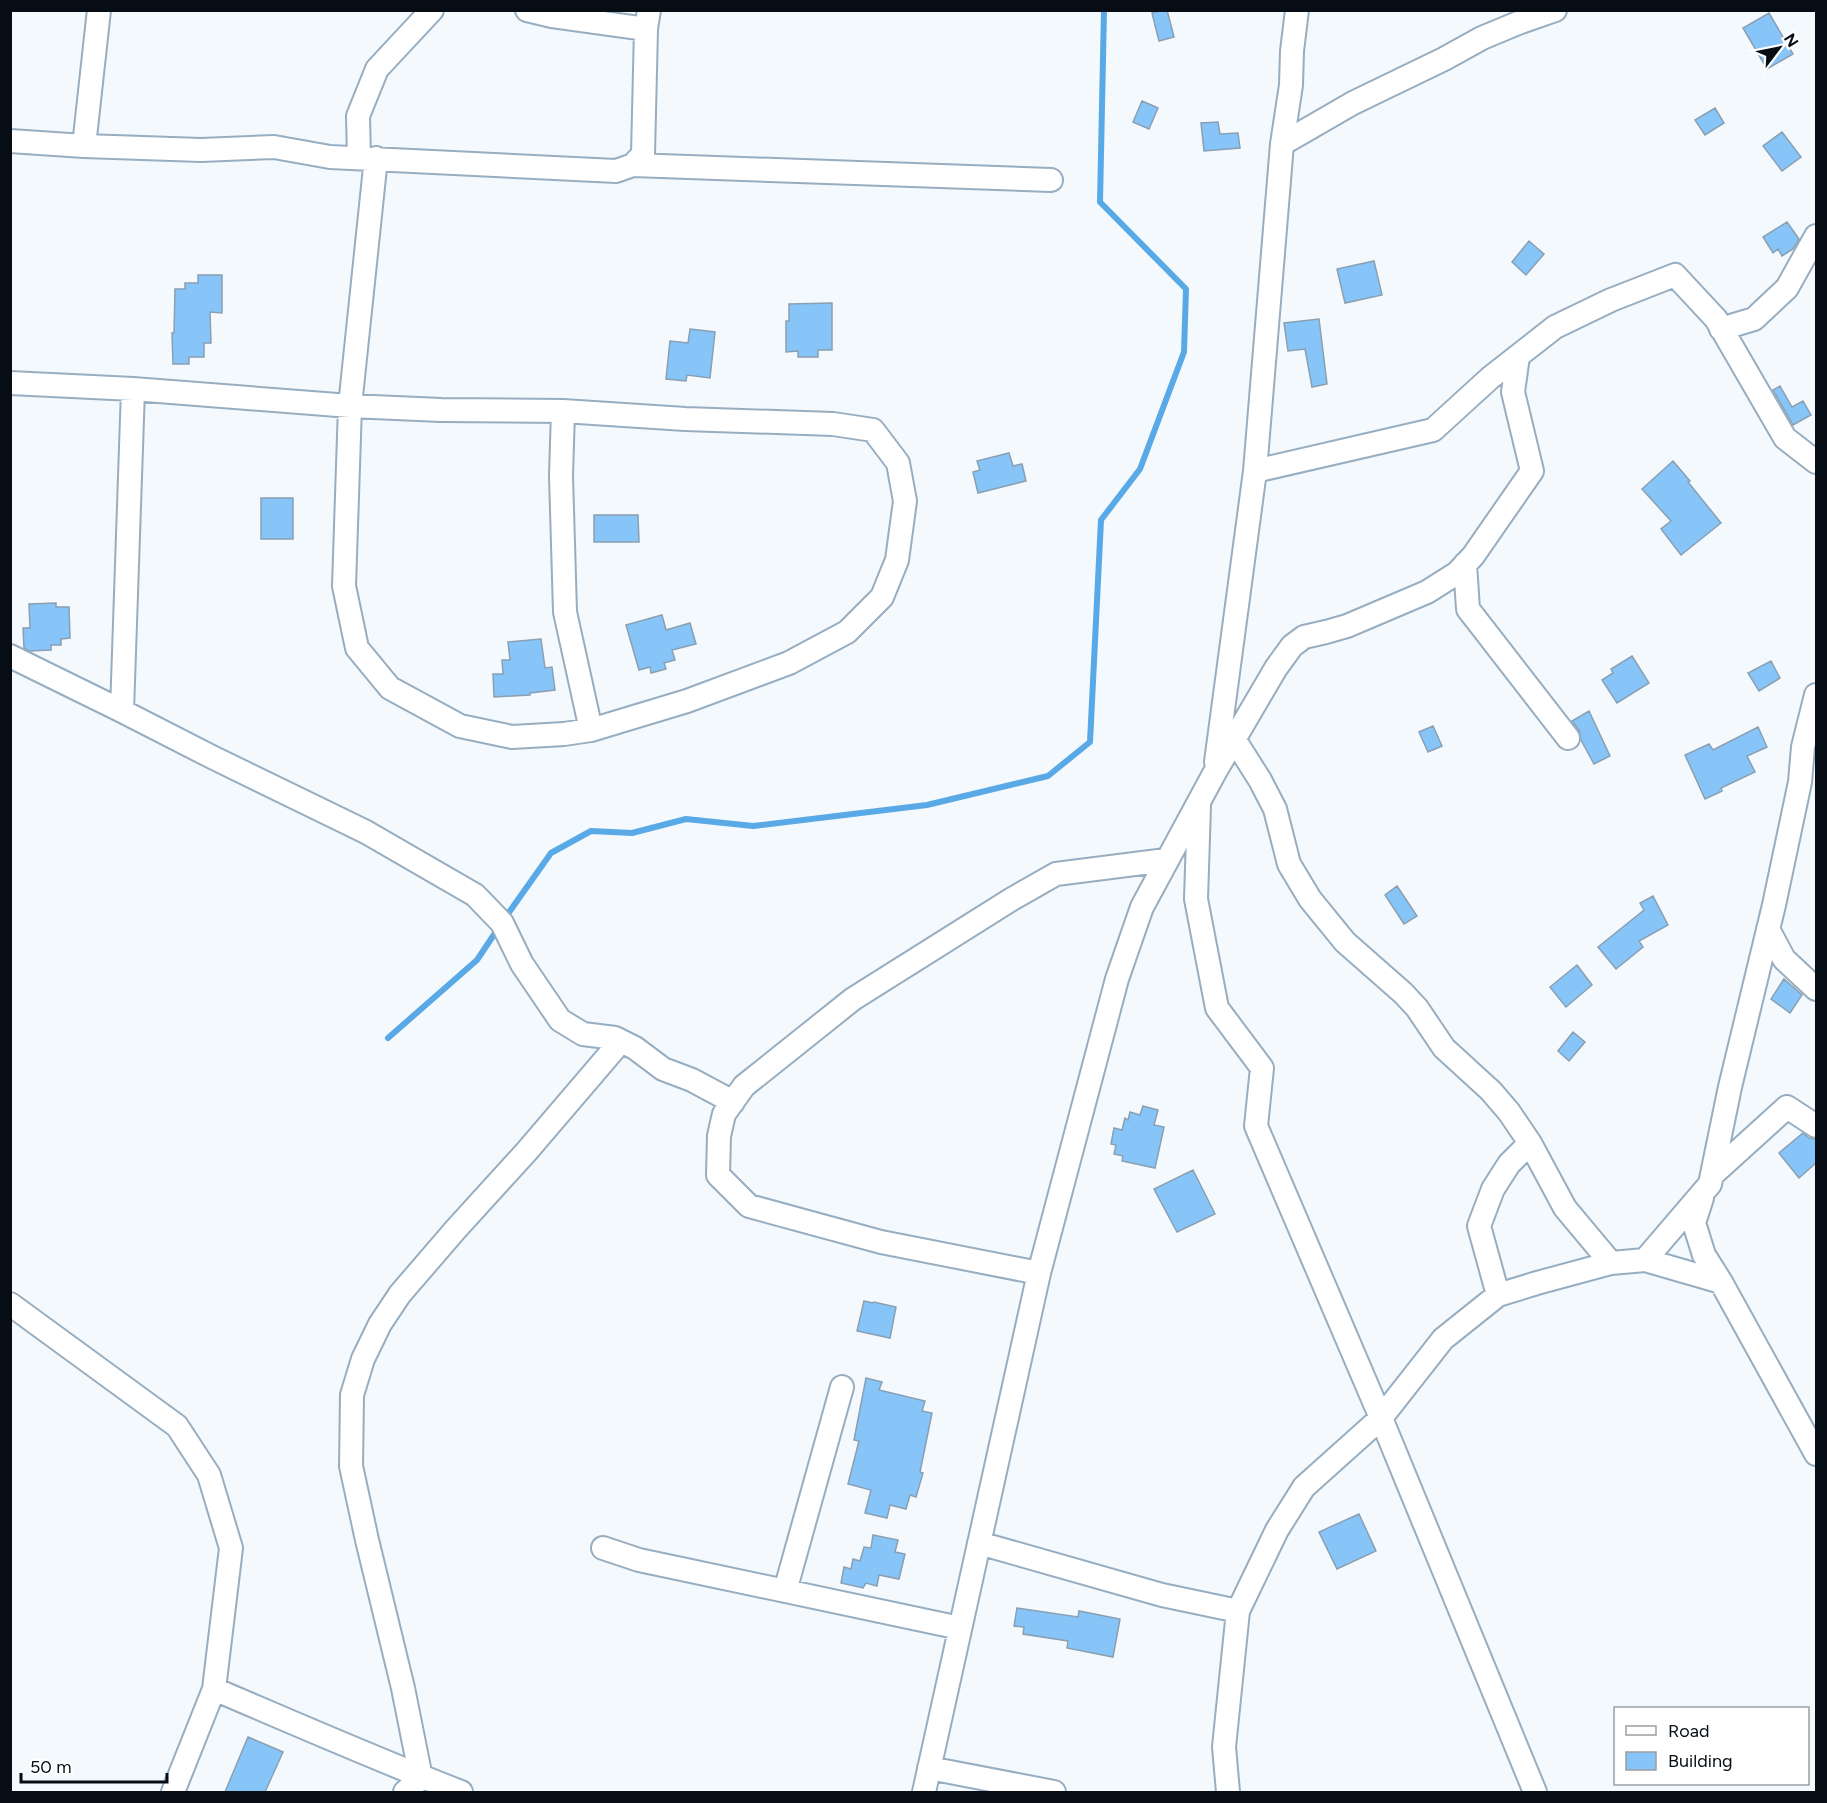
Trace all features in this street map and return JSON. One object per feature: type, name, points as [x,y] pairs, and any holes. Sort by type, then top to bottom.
[{"type":"street","points":[[84,146],[99,10]]},
{"type":"street","points":[[10,384],[133,389],[350,406],[441,410],[563,411],[685,419],[833,424],[873,430],[898,463],[905,501],[897,560],[882,597],[847,632],[789,663],[687,701],[591,730],[564,735],[512,737],[460,726],[390,688],[357,648],[344,586],[350,406],[368,158],[358,116],[377,69],[432,10]]},
{"type":"street","points":[[527,10],[552,16],[648,20],[643,154],[633,165]]},
{"type":"street","points":[[1215,772],[1255,471],[1282,144],[1297,10]]},
{"type":"street","points":[[1282,144],[1353,103],[1482,38],[1555,10]]},
{"type":"street","points":[[10,141],[201,150],[274,147],[330,157],[616,171],[633,165],[1051,180]]},
{"type":"street","points":[[1721,329],[1754,319],[1787,288],[1816,236]]},
{"type":"street","points":[[1255,471],[1433,430],[1490,378],[1555,327],[1611,300],[1675,274],[1716,320],[1785,438],[1816,462]]},
{"type":"street","points":[[924,1792],[1039,1273],[1117,979],[1142,907],[1215,772],[1276,668],[1292,646],[1304,637],[1347,626],[1427,592],[1457,573],[1473,556],[1532,471],[1513,392],[1518,356]]},
{"type":"street","points":[[122,711],[133,389]]},
{"type":"street","points":[[563,411],[561,476],[565,612],[591,730]]},
{"type":"street","points":[[1465,564],[1468,609],[1568,738]]},
{"type":"street","points":[[10,656],[366,832],[475,895],[502,923],[522,964],[560,1020],[583,1034],[615,1038],[635,1048],[663,1069],[692,1080],[733,1102]]},
{"type":"street","points":[[1816,695],[1803,747],[1800,782],[1768,930],[1708,1183],[1694,1223],[1704,1255],[1816,1454]]},
{"type":"street","points":[[1234,739],[1275,809],[1289,864],[1310,900],[1345,942],[1403,993],[1417,1008],[1444,1048],[1491,1091],[1509,1112],[1530,1143],[1565,1208],[1611,1263]]},
{"type":"street","points":[[1199,801],[1196,899],[1217,1008],[1263,1068],[1256,1126],[1381,1418],[1535,1792]]},
{"type":"street","points":[[1039,1273],[881,1242],[748,1206],[718,1175],[719,1136],[724,1114],[744,1086],[853,999],[1056,874],[1166,861]]},
{"type":"street","points":[[1768,930],[1784,959],[1816,989]]},
{"type":"street","points":[[413,1785],[403,1688],[351,1466],[352,1395],[363,1359],[380,1324],[400,1294],[621,1041]]},
{"type":"street","points":[[1645,1260],[1708,1183],[1787,1107],[1816,1126]]},
{"type":"street","points":[[1498,1295],[1479,1226],[1493,1190],[1509,1164],[1530,1143]]},
{"type":"street","points":[[1228,1792],[1224,1747],[1238,1611],[1276,1530],[1304,1487],[1381,1418],[1443,1339],[1498,1295],[1537,1282],[1611,1263],[1645,1260],[1721,1282]]},
{"type":"street","points":[[10,1304],[177,1426],[209,1475],[231,1548],[214,1689],[173,1792]]},
{"type":"street","points":[[785,1591],[842,1387]]},
{"type":"street","points":[[979,1543],[1162,1595],[1238,1611]]},
{"type":"street","points":[[603,1548],[639,1560],[960,1628]]},
{"type":"street","points":[[214,1689],[389,1762],[413,1785],[461,1792]]},
{"type":"street","points":[[929,1768],[1054,1792]]},
{"type":"building","points":[[1167,10],[1174,37],[1159,41],[1152,13]]},
{"type":"building","points":[[1769,13],[1793,54],[1767,69],[1743,28]]},
{"type":"building","points":[[1142,101],[1158,108],[1149,129],[1133,122]]},
{"type":"building","points":[[1715,108],[1724,123],[1705,135],[1695,120]]},
{"type":"building","points":[[1218,122],[1220,134],[1238,133],[1240,148],[1204,151],[1201,123]]},
{"type":"building","points":[[1782,132],[1801,157],[1782,171],[1763,146]]},
{"type":"building","points":[[1787,222],[1799,239],[1793,249],[1782,256],[1778,249],[1773,253],[1763,237]]},
{"type":"building","points":[[1529,241],[1544,254],[1526,275],[1512,262]]},
{"type":"building","points":[[1374,261],[1382,295],[1345,303],[1337,269]]},
{"type":"building","points":[[198,275],[222,275],[222,313],[210,312],[211,343],[204,343],[204,357],[189,357],[189,364],[173,364],[172,333],[174,333],[175,289],[185,289],[185,283],[198,283]]},
{"type":"building","points":[[832,303],[832,350],[818,350],[818,357],[798,357],[798,351],[786,352],[786,321],[789,321],[789,304]]},
{"type":"building","points":[[1319,319],[1327,384],[1312,387],[1305,349],[1288,351],[1284,323]]},
{"type":"building","points":[[690,329],[715,332],[710,378],[687,375],[686,381],[666,379],[670,341],[688,343]]},
{"type":"building","points":[[1780,386],[1792,407],[1803,401],[1811,415],[1793,425],[1773,390]]},
{"type":"building","points":[[1009,453],[1013,466],[1022,464],[1026,481],[978,493],[973,472],[980,470],[977,461]]},
{"type":"building","points":[[1673,461],[1721,523],[1681,555],[1661,529],[1671,521],[1642,489]]},
{"type":"building","points":[[261,498],[293,498],[293,539],[261,539]]},
{"type":"building","points":[[594,515],[638,515],[639,542],[594,542]]},
{"type":"building","points":[[56,603],[56,607],[69,607],[70,638],[61,639],[61,645],[51,645],[51,650],[29,651],[24,648],[23,628],[30,628],[29,604]]},
{"type":"building","points":[[662,615],[666,630],[690,623],[696,644],[672,650],[675,660],[664,663],[666,669],[651,673],[650,667],[639,670],[626,625]]},
{"type":"building","points":[[541,639],[545,668],[552,667],[555,690],[530,693],[530,695],[494,697],[493,674],[503,674],[502,660],[510,660],[508,642]]},
{"type":"building","points":[[1632,656],[1649,683],[1617,703],[1602,680],[1613,673],[1611,669]]},
{"type":"building","points":[[1771,661],[1780,678],[1759,691],[1748,673]]},
{"type":"building","points":[[1589,711],[1610,756],[1594,764],[1581,740],[1579,730],[1572,721]]},
{"type":"building","points":[[1433,726],[1442,746],[1428,752],[1419,732]]},
{"type":"building","points":[[1758,727],[1767,747],[1747,756],[1755,772],[1721,788],[1722,791],[1705,799],[1685,755],[1709,744],[1713,750]]},
{"type":"building","points":[[1397,886],[1417,916],[1404,924],[1385,895]]},
{"type":"building","points":[[1653,896],[1668,925],[1639,941],[1643,947],[1616,969],[1598,947],[1644,910],[1640,903]]},
{"type":"building","points":[[1577,965],[1592,985],[1566,1007],[1550,987]]},
{"type":"building","points":[[1784,979],[1802,995],[1790,1013],[1771,999]]},
{"type":"building","points":[[1573,1032],[1585,1042],[1569,1061],[1558,1051]]},
{"type":"building","points":[[1143,1106],[1158,1110],[1154,1125],[1164,1127],[1155,1168],[1122,1161],[1123,1156],[1114,1154],[1116,1145],[1111,1144],[1114,1128],[1122,1130],[1125,1118],[1128,1120],[1130,1112],[1140,1115]]},
{"type":"building","points":[[1803,1133],[1809,1138],[1816,1139],[1816,1163],[1799,1178],[1779,1153]]},
{"type":"building","points":[[1193,1170],[1215,1214],[1177,1232],[1154,1189]]},
{"type":"building","points":[[864,1301],[896,1307],[890,1338],[857,1331]]},
{"type":"building","points":[[866,1378],[882,1382],[879,1390],[925,1401],[922,1411],[932,1413],[920,1472],[923,1473],[916,1497],[910,1495],[906,1509],[890,1505],[887,1518],[865,1513],[871,1490],[848,1484],[859,1441],[854,1440]]},
{"type":"building","points":[[1359,1514],[1376,1551],[1337,1569],[1319,1532]]},
{"type":"building","points":[[873,1535],[898,1540],[895,1552],[905,1554],[899,1579],[879,1575],[877,1586],[866,1583],[863,1588],[841,1583],[844,1567],[851,1569],[853,1559],[860,1561],[864,1547],[871,1548]]},
{"type":"building","points":[[1017,1608],[1078,1617],[1079,1611],[1120,1619],[1113,1657],[1067,1648],[1068,1641],[1023,1634],[1024,1627],[1014,1626]]},
{"type":"building","points":[[248,1737],[283,1752],[265,1792],[225,1792]]},
{"type":"waterway","points":[[505,918],[551,853],[591,831],[632,833],[686,819],[753,826],[927,805],[1048,776],[1090,742],[1101,520],[1140,469],[1184,352],[1186,289],[1100,202],[1104,10]]},
{"type":"waterway","points":[[388,1038],[477,960],[499,927]]}]
